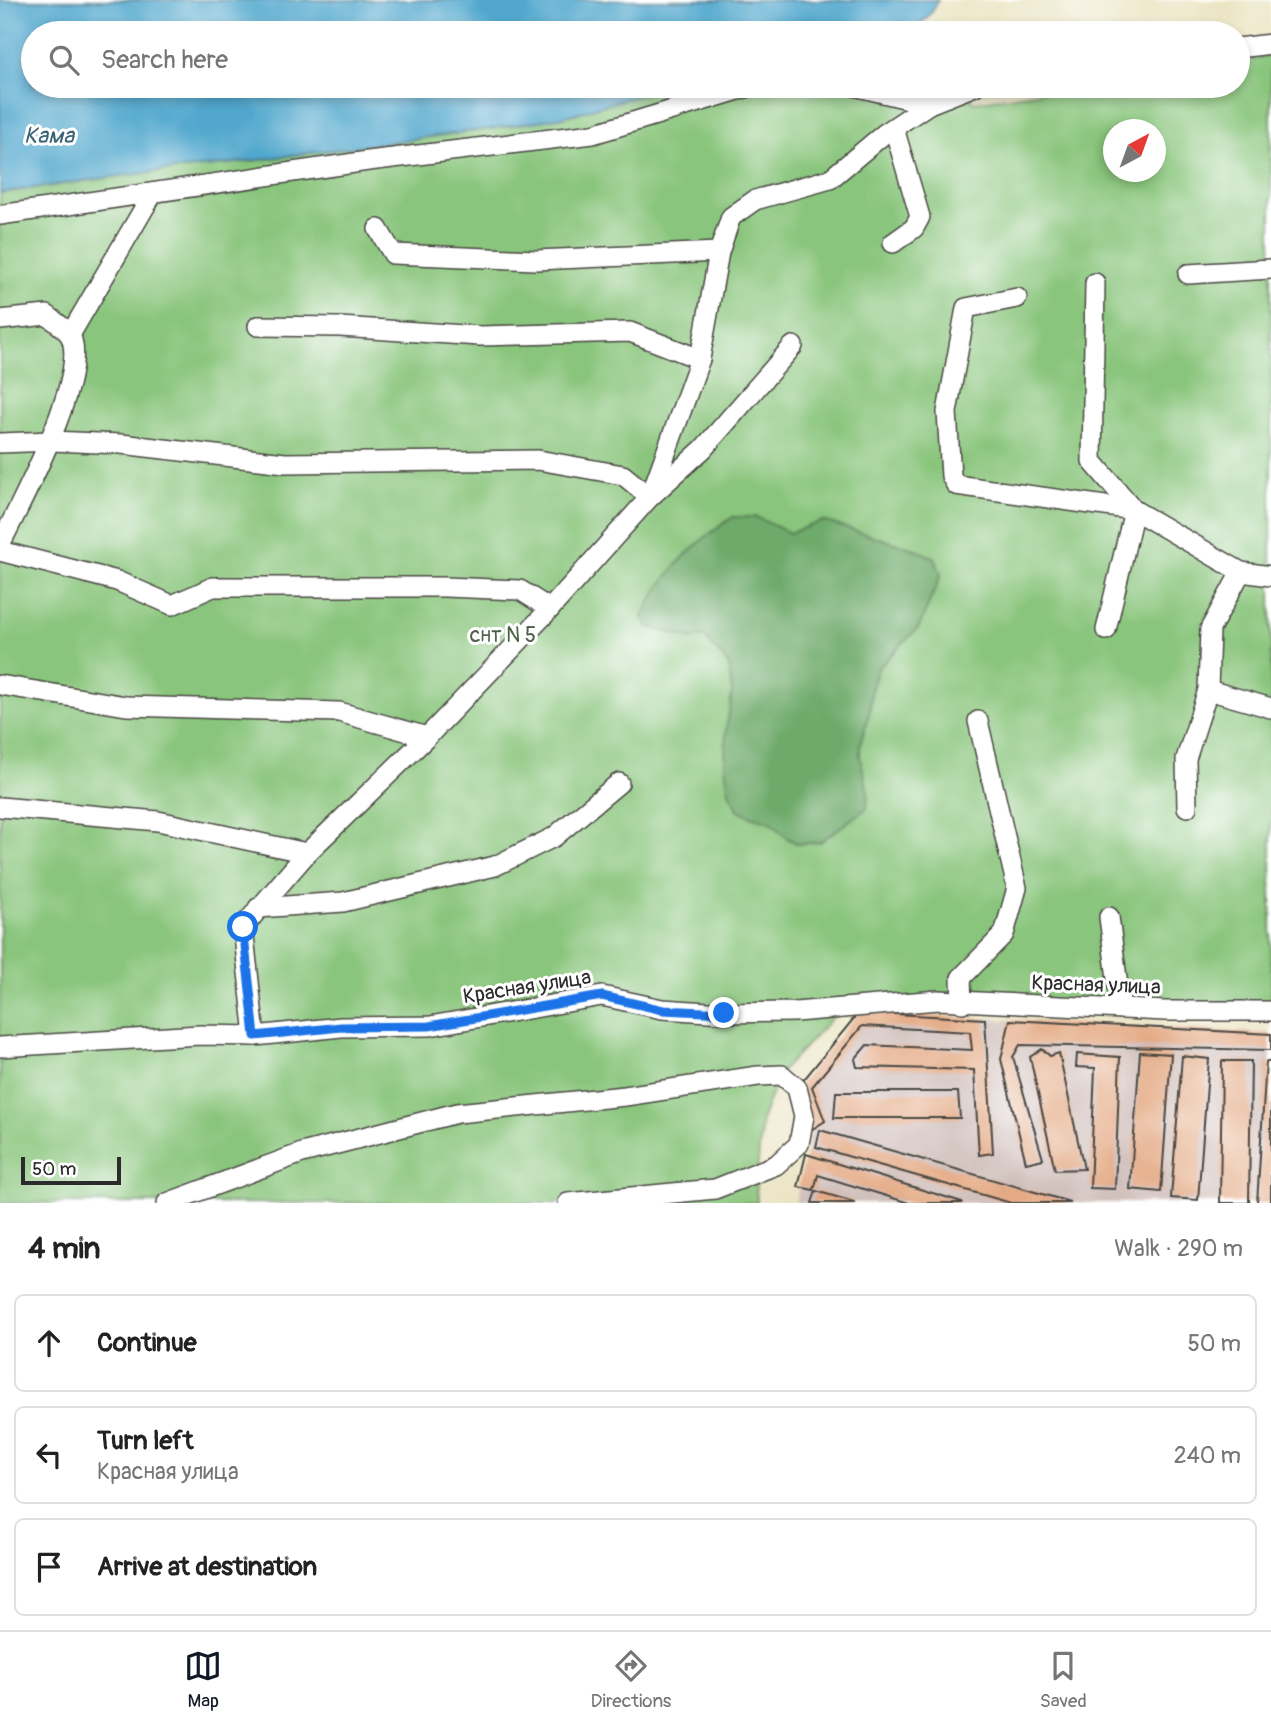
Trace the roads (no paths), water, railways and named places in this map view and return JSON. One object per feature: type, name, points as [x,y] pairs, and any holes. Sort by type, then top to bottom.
[{"type":"street","points":[[1250,47],[1271,44]]},
{"type":"street","points":[[0,215],[368,161],[593,134],[712,98]]},
{"type":"street","points":[[904,98],[929,104]]},
{"type":"street","points":[[650,497],[700,359],[719,252],[731,217],[755,200],[830,178],[894,128],[929,104],[944,98]]},
{"type":"street","points":[[893,243],[914,228],[920,217],[894,128]]},
{"type":"street","points":[[70,335],[153,192]]},
{"type":"street","points":[[378,229],[393,254],[434,257],[536,260],[719,252]]},
{"type":"street","points":[[1188,274],[1271,269]]},
{"type":"street","points":[[1095,282],[1092,461],[1135,510],[1241,572],[1271,576]]},
{"type":"street","points":[[1017,298],[965,308],[947,412],[951,476],[956,485],[1135,510]]},
{"type":"street","points":[[0,320],[47,315],[70,335],[75,360],[52,441],[0,545]]},
{"type":"street","points":[[258,326],[340,327],[480,336],[630,332],[700,359]]},
{"type":"street","points":[[255,1036],[243,927],[307,853],[427,737],[550,609],[650,497],[703,449],[793,346]]},
{"type":"street","points":[[0,443],[52,441],[121,444],[285,463],[538,460],[624,475],[650,497]]},
{"type":"street","points":[[1106,630],[1135,510]]},
{"type":"street","points":[[0,551],[117,581],[172,606],[213,587],[446,587],[520,590],[550,609]]},
{"type":"street","points":[[1187,807],[1186,759],[1208,690],[1210,629],[1241,572]]},
{"type":"street","points":[[0,685],[126,706],[339,712],[427,737]]},
{"type":"street","points":[[1208,690],[1271,708]]},
{"type":"street","points":[[962,1003],[961,978],[1004,934],[1017,888],[978,721]]},
{"type":"street","points":[[258,908],[343,902],[495,866],[554,837],[619,783]]},
{"type":"street","points":[[0,807],[158,821],[307,853]]},
{"type":"street","points":[[1109,917],[1121,1009]]},
{"type":"street","name":"Красная улица","points":[[0,1046],[200,1035],[255,1036],[341,1027],[429,1026],[602,996],[663,1010],[724,1013],[796,1012],[938,1000],[1121,1009],[1271,1011]]},
{"type":"street","points":[[167,1203],[302,1153],[457,1113],[625,1096],[758,1076],[782,1075],[797,1088],[804,1116],[799,1144],[776,1165],[715,1189],[568,1203]]},
{"type":"water","name":"Кама","points":[[0,0],[938,0],[923,21],[21,21],[21,98],[629,98],[563,117],[489,129],[0,193]]},
{"type":"park label","name":"снт N 5","points":[[503,635]]}]
